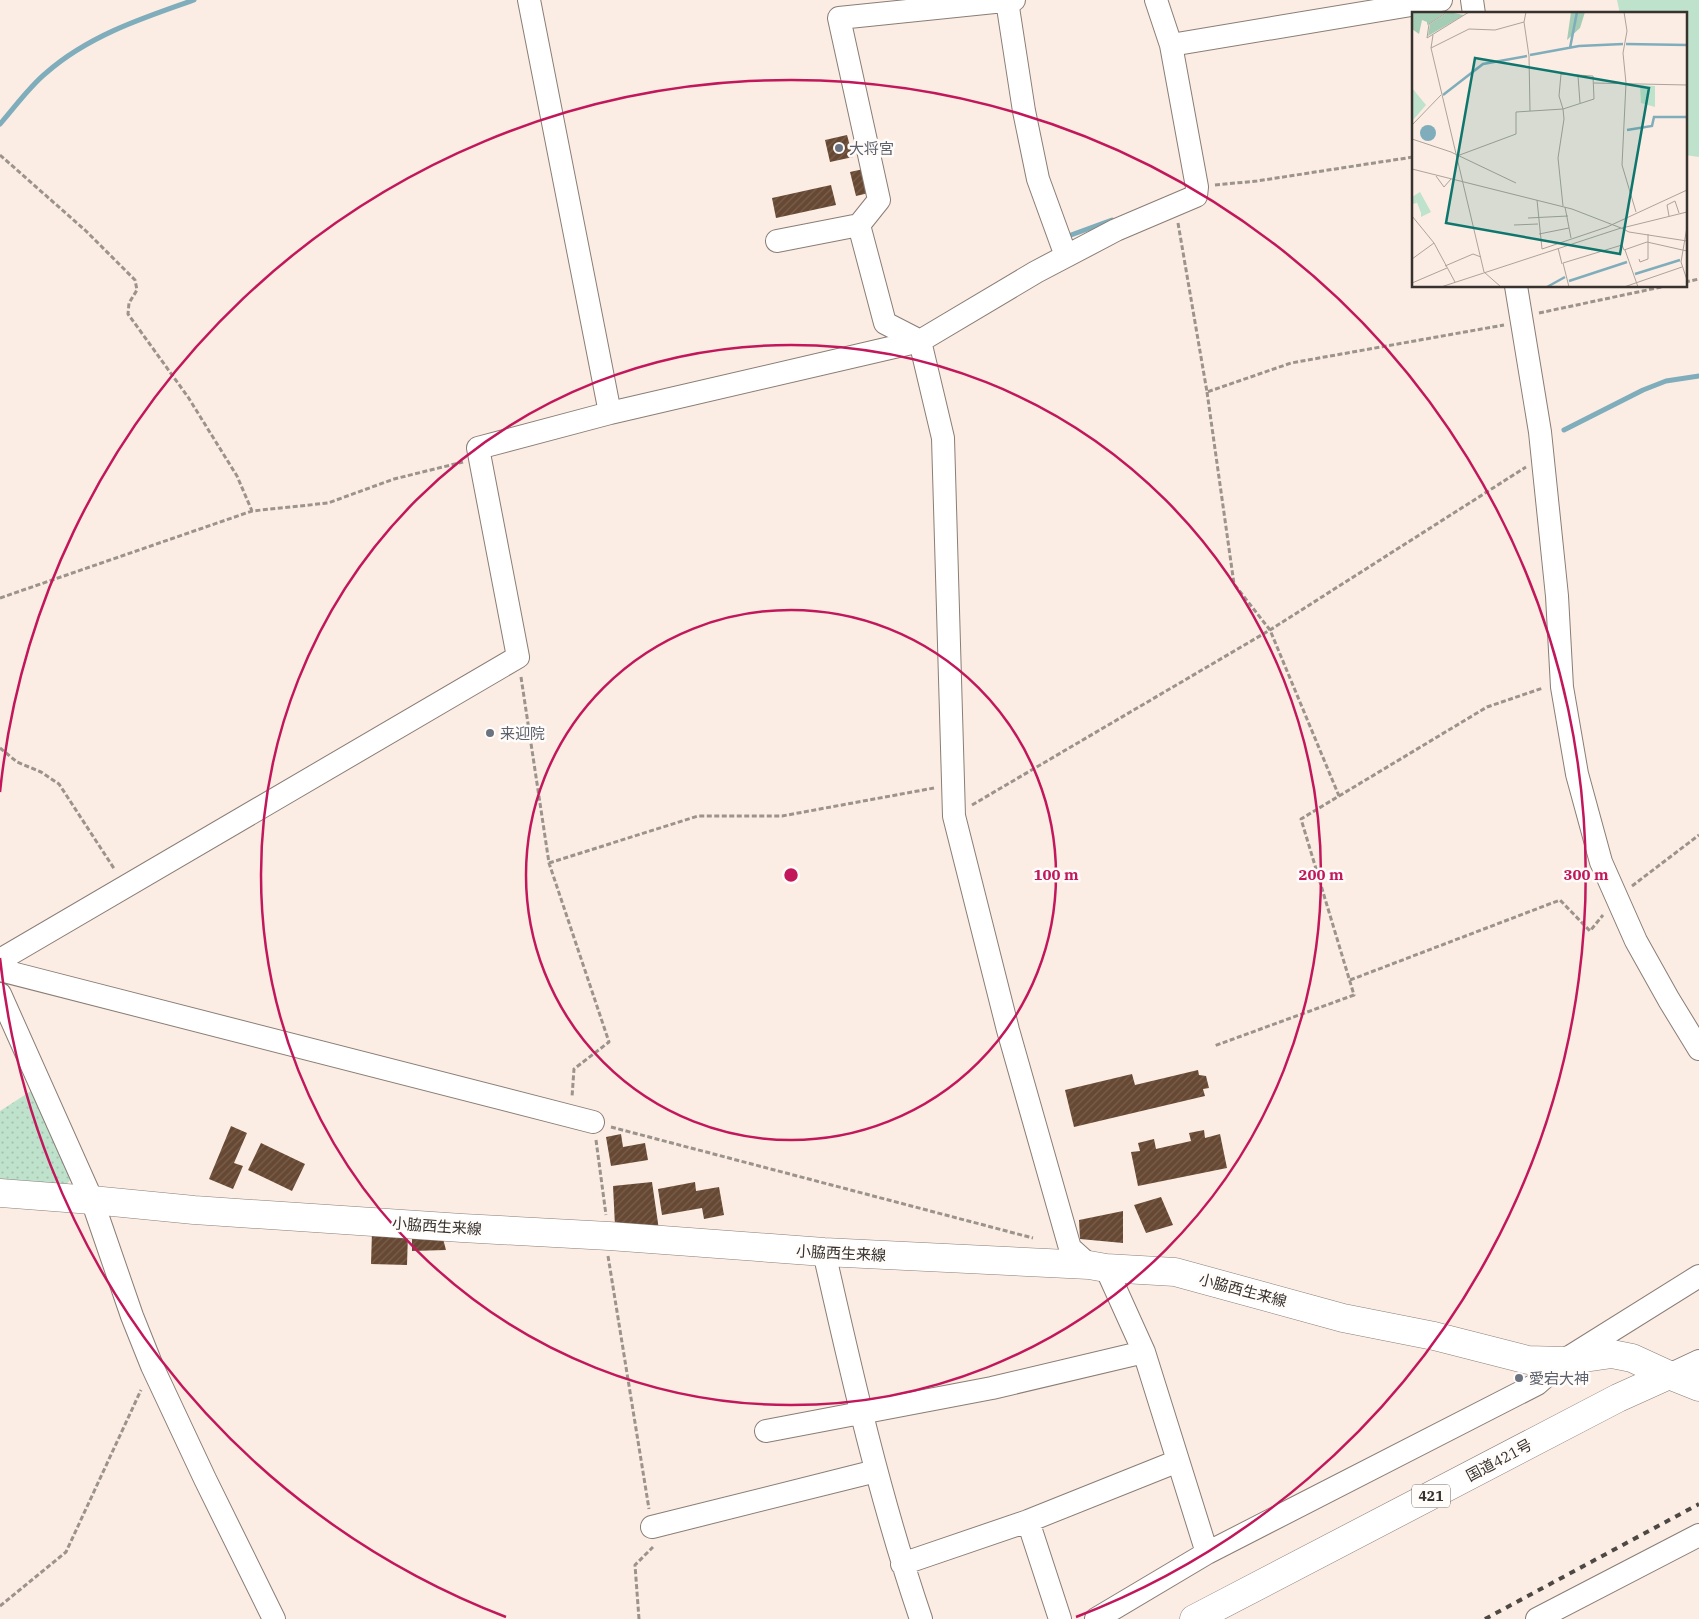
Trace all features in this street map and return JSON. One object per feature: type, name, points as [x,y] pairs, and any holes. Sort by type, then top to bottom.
[{"type":"main road","name":"小脇西生来線","points":[[0,1193],[204,1211],[606,1236],[824,1252],[1088,1261],[1175,1272],[1343,1318],[1434,1336],[1528,1360],[1563,1361],[1612,1354],[1632,1358],[1669,1374]]},
{"type":"main road","points":[[1669,1374],[1699,1387]]},
{"type":"main road","name":"国道421号","points":[[1194,1619],[1618,1398],[1669,1374]]},
{"type":"street","points":[[529,0],[610,413]]},
{"type":"street","points":[[0,960],[518,657],[478,448],[610,413],[920,340],[1066,256],[1116,230],[1196,196],[1197,186],[1171,45],[1156,0]]},
{"type":"street","points":[[1171,45],[1441,0]]},
{"type":"street","points":[[777,241],[859,225],[879,200],[839,18],[1011,1],[1024,111],[1038,179],[1066,256]]},
{"type":"street","points":[[859,225],[885,323],[920,340]]},
{"type":"street","points":[[1516,288],[1540,432],[1557,596],[1562,681],[1577,774],[1602,862],[1636,941],[1699,1049]]},
{"type":"street","points":[[920,340],[943,438],[954,816],[1008,1030],[1088,1261],[1144,1352],[1207,1553]]},
{"type":"street","points":[[0,970],[593,1122]]},
{"type":"street","points":[[0,994],[92,1200],[132,1316],[152,1366],[274,1619]]},
{"type":"street","points":[[824,1252],[860,1412],[902,1564],[921,1619]]},
{"type":"street","points":[[1096,1619],[1207,1553],[1537,1384],[1563,1361],[1699,1276]]},
{"type":"street","points":[[766,1431],[992,1388],[1144,1352]]},
{"type":"street","points":[[1669,1374],[1699,1361]]},
{"type":"street","points":[[902,1564],[1028,1521],[1178,1461]]},
{"type":"street","points":[[652,1527],[876,1471]]},
{"type":"street","points":[[1028,1521],[1060,1619]]},
{"type":"street","points":[[1537,1619],[1699,1535]]},
{"type":"path","points":[[0,155],[86,231],[135,280],[137,290],[129,302],[128,314],[188,397],[237,476],[252,511]]},
{"type":"path","points":[[1197,186],[1257,182],[1412,157]]},
{"type":"path","points":[[1174,206],[1186,260],[1207,392],[1234,584],[1270,630],[1339,796]]},
{"type":"path","points":[[1686,282],[1699,279]]},
{"type":"path","points":[[1207,392],[1291,363],[1521,319],[1657,288]]},
{"type":"path","points":[[954,816],[1270,630],[1542,456]]},
{"type":"path","points":[[0,598],[252,511],[328,503],[394,479],[480,457]]},
{"type":"path","points":[[518,657],[549,863],[609,1042],[574,1068],[570,1116]]},
{"type":"path","points":[[1214,1046],[1354,995],[1301,819],[1487,707],[1562,681]]},
{"type":"path","points":[[0,748],[17,762],[41,772],[59,784],[126,887]]},
{"type":"path","points":[[549,863],[698,816],[782,816],[954,784]]},
{"type":"path","points":[[1350,980],[1560,900],[1590,931],[1617,898],[1674,852],[1699,835]]},
{"type":"path","points":[[640,1619],[635,1566],[654,1546],[606,1236],[593,1122],[1088,1261]]},
{"type":"path","points":[[0,1606],[66,1552],[152,1366]]},
{"type":"green space","points":[[1617,0],[1699,0],[1699,157],[1686,155],[1686,12],[1620,12]]},
{"type":"green space","points":[[34,1089],[76,1174],[61,1190],[0,1186],[0,1111]]},
{"type":"building","name":"大将宮","points":[[847,135],[853,157],[830,162],[825,140]]},
{"type":"building","points":[[868,168],[873,192],[856,196],[850,172]]},
{"type":"building","points":[[831,185],[836,205],[776,218],[772,198]]},
{"type":"building","points":[[1198,1070],[1199,1075],[1206,1076],[1209,1088],[1203,1089],[1205,1096],[1074,1127],[1065,1090],[1132,1074],[1135,1085]]},
{"type":"building","points":[[231,1126],[247,1133],[234,1163],[243,1166],[233,1189],[209,1179]]},
{"type":"building","points":[[1204,1130],[1205,1138],[1220,1134],[1227,1168],[1138,1186],[1131,1152],[1140,1151],[1138,1143],[1154,1139],[1156,1149],[1191,1141],[1189,1133]]},
{"type":"building","points":[[621,1134],[623,1147],[645,1143],[648,1160],[611,1166],[606,1137]]},
{"type":"building","points":[[261,1143],[305,1164],[292,1191],[248,1170]]},
{"type":"building","points":[[652,1182],[659,1230],[615,1226],[613,1186]]},
{"type":"building","points":[[695,1182],[696,1191],[719,1187],[724,1215],[704,1219],[702,1208],[662,1215],[658,1189]]},
{"type":"building","points":[[1161,1197],[1173,1225],[1146,1233],[1134,1205]]},
{"type":"building","points":[[1123,1211],[1123,1243],[1080,1239],[1079,1220]]},
{"type":"building","points":[[372,1232],[408,1233],[407,1265],[371,1264]]},
{"type":"building","points":[[412,1235],[442,1235],[446,1250],[412,1251]]},
{"type":"waterway","points":[[0,124],[28,91],[62,60],[116,29],[194,0]]},
{"type":"waterway","points":[[1071,235],[1112,220]]},
{"type":"waterway","points":[[1564,430],[1643,390],[1666,381],[1699,376]]},
{"type":"railway","points":[[1485,1619],[1699,1504]]},
{"type":"place","name":"大将宮","points":[[839,148]]},
{"type":"place","name":"来迎院","points":[[490,733]]},
{"type":"place","name":"愛宕大神","points":[[1519,1378]]}]
